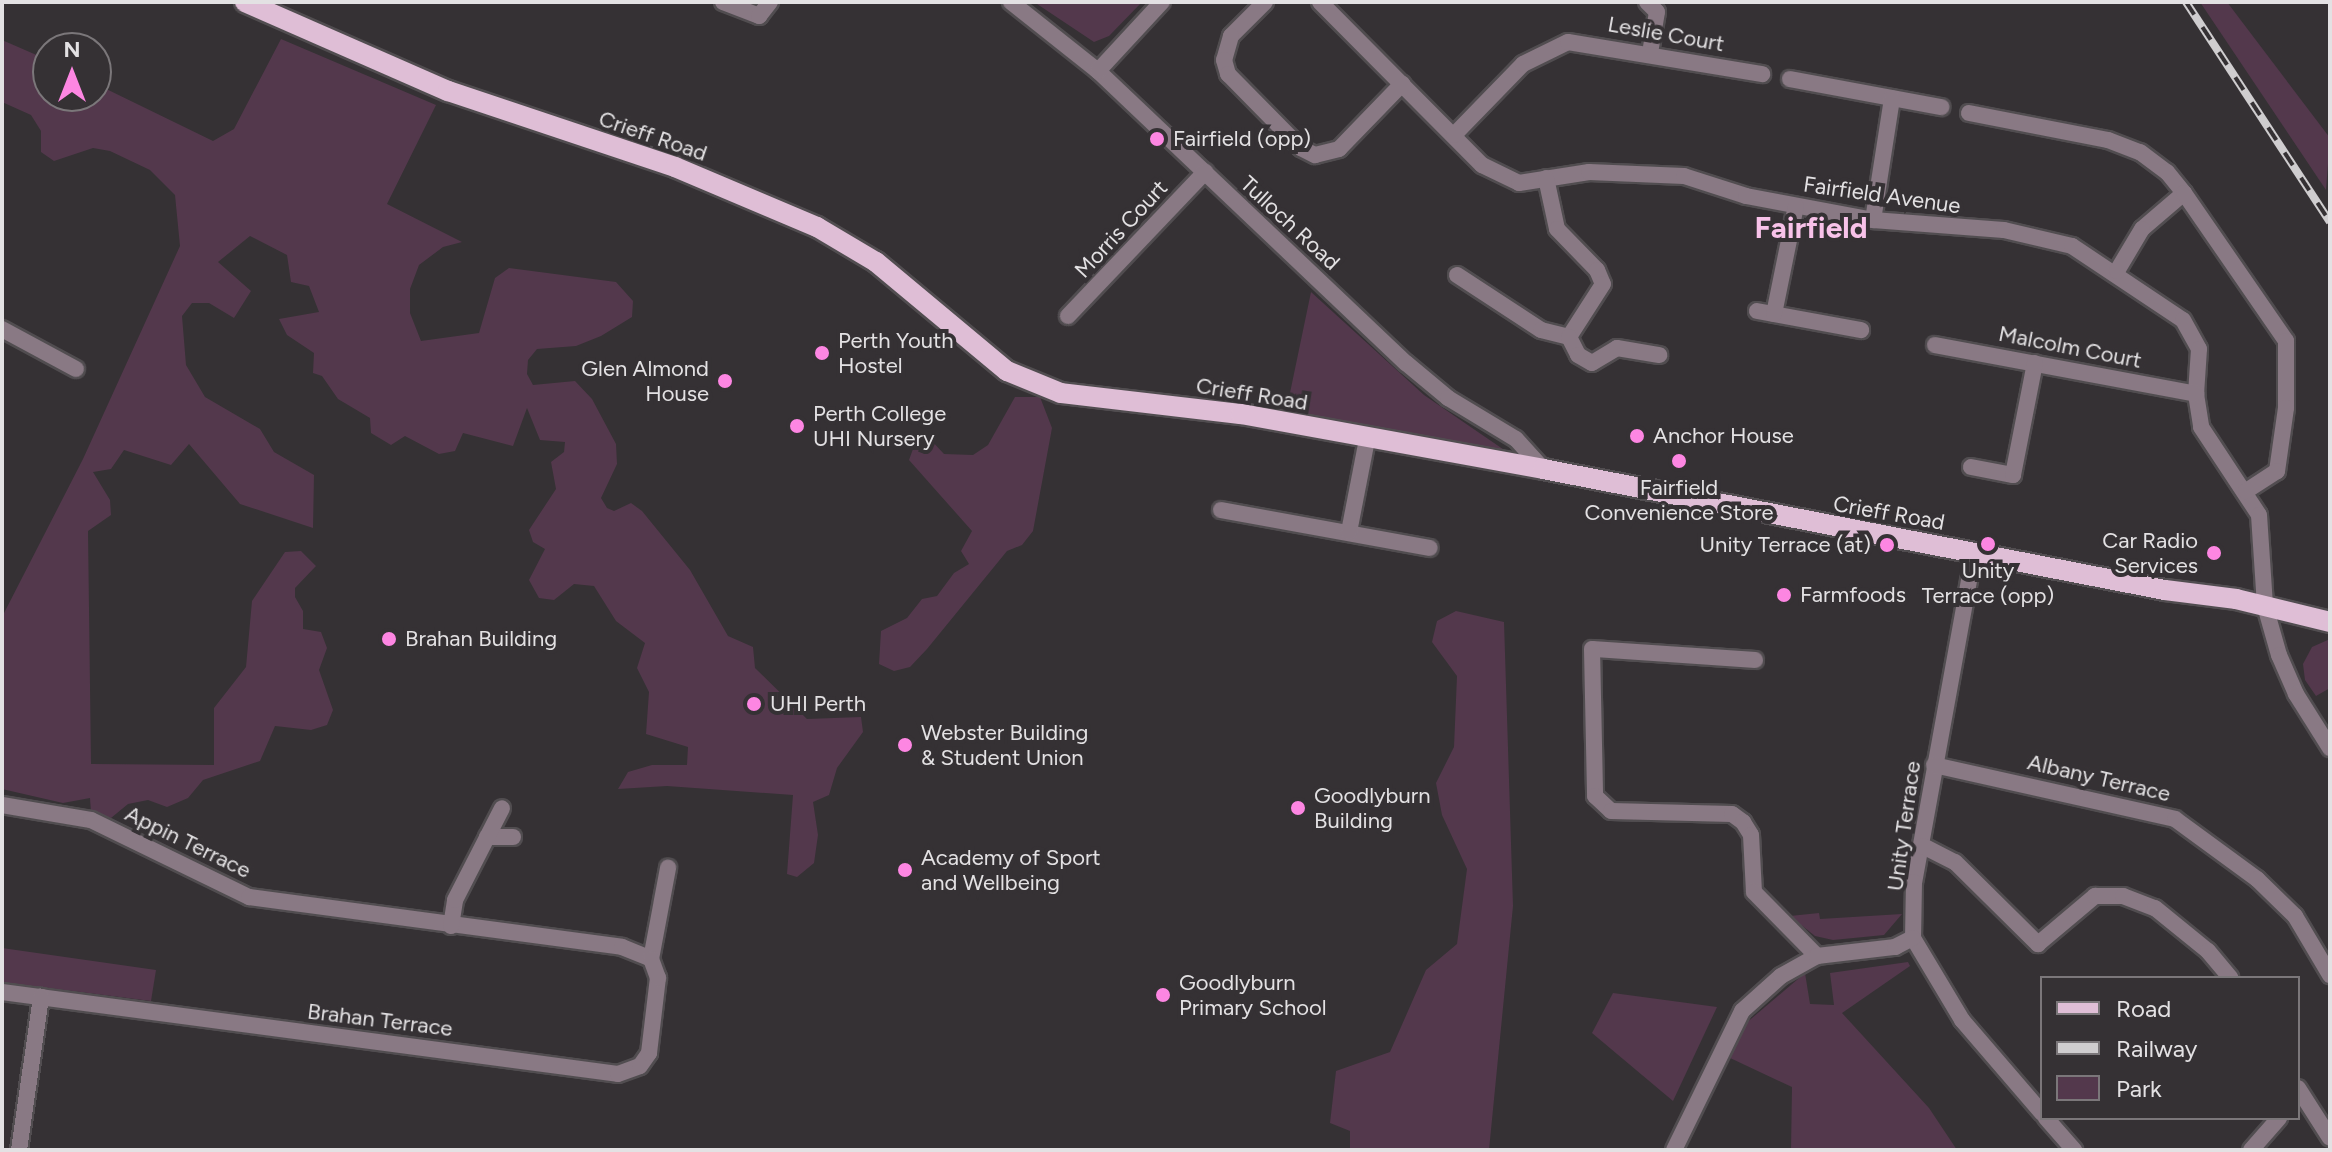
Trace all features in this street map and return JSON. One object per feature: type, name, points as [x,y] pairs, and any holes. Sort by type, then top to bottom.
[{"type":"main road","name":"Crieff Road","points":[[245,2],[448,91],[675,167],[817,227],[876,262],[972,347],[1038,386],[1097,401],[1204,409],[1543,469],[2265,606],[2330,622]]},
{"type":"street","points":[[723,2],[759,16],[770,2]]},
{"type":"street","name":"Tulloch Road","points":[[1011,2],[1098,71],[1406,363],[1448,398],[1516,439],[1543,469]]},
{"type":"street","points":[[1098,71],[1162,2]]},
{"type":"street","points":[[1265,2],[1231,36],[1224,60],[1228,74],[1301,148],[1315,155],[1339,149],[1402,84]]},
{"type":"street","points":[[1647,2],[1657,12],[1650,53]]},
{"type":"street","name":"Fairfield Avenue","points":[[1331,6],[1482,165],[1519,183],[1589,172],[1684,176],[1796,206],[1873,220],[2004,230],[2072,246],[2117,271],[2183,320],[2199,349],[2196,394],[2201,427],[2259,515],[2265,606],[2296,694],[2330,748]]},
{"type":"street","name":"Leslie Court","points":[[1454,135],[1523,64],[1551,47],[1584,42],[1762,74]]},
{"type":"street","points":[[1790,79],[1941,107]]},
{"type":"street","points":[[1873,220],[1892,98]]},
{"type":"street","points":[[1969,113],[2124,145],[2156,162],[2184,193],[2286,341],[2286,408],[2277,471],[2246,491]]},
{"type":"street","name":"Morris Court","points":[[1068,316],[1205,172]]},
{"type":"street","points":[[1546,178],[1557,229],[1597,270],[1603,284],[1569,337]]},
{"type":"street","points":[[2117,271],[2142,229],[2184,193]]},
{"type":"street","points":[[1796,206],[1765,313],[1861,330]]},
{"type":"street","points":[[1457,275],[1541,330],[1569,337],[1578,355],[1592,363],[1617,348],[1659,355]]},
{"type":"street","points":[[2,329],[76,369]]},
{"type":"street","name":"Malcolm Court","points":[[1935,345],[2196,394]]},
{"type":"street","points":[[1971,467],[2013,475],[2035,363]]},
{"type":"street","points":[[1349,532],[1367,439]]},
{"type":"street","points":[[1221,510],[1430,548]]},
{"type":"street","name":"Unity Terrace","points":[[1913,938],[1914,882],[1974,553]]},
{"type":"street","points":[[1755,660],[1592,649],[1595,796],[1611,811],[1732,814],[1743,822],[1751,835],[1754,892],[1817,956]]},
{"type":"street","name":"Albany Terrace","points":[[1934,765],[2175,819],[2257,879],[2295,916],[2330,975]]},
{"type":"street","name":"Appin Terrace","points":[[2,805],[91,820],[249,897],[622,947],[651,959]]},
{"type":"street","points":[[451,926],[455,900],[502,808]]},
{"type":"street","points":[[487,837],[513,837]]},
{"type":"street","points":[[1923,846],[1955,862],[2038,944],[2095,896],[2123,896],[2155,908],[2208,951],[2229,976]]},
{"type":"street","points":[[651,959],[668,868]]},
{"type":"street","points":[[1674,1150],[1742,1011],[1781,976],[1817,956],[1895,947],[1913,938],[1962,1020],[2040,1110]]},
{"type":"street","name":"Brahan Terrace","points":[[2,992],[618,1074],[640,1066],[649,1053],[658,978],[651,959]]},
{"type":"street","points":[[19,1150],[41,997]]},
{"type":"street","points":[[2300,1093],[2330,1138]]},
{"type":"street","points":[[2049,1120],[2074,1150]]},
{"type":"street","points":[[2251,1150],[2277,1120]]},
{"type":"green space","points":[[1034,2],[1142,2],[1109,36],[1094,42]]},
{"type":"green space","points":[[2200,2],[2227,2],[2330,138],[2326,190]]},
{"type":"green space","points":[[281,39],[436,105],[387,204],[462,242],[443,247],[419,265],[410,289],[410,313],[421,341],[479,333],[495,278],[509,268],[616,282],[633,301],[632,317],[601,336],[576,346],[537,349],[528,360],[527,374],[533,385],[575,381],[592,399],[616,444],[617,464],[601,498],[607,508],[614,511],[631,503],[642,511],[690,570],[728,636],[753,647],[755,668],[807,719],[861,717],[863,732],[837,768],[829,795],[813,802],[818,835],[814,863],[797,877],[787,874],[793,795],[667,786],[618,789],[628,772],[652,765],[687,765],[688,747],[646,734],[649,692],[637,668],[645,643],[616,621],[594,586],[574,584],[554,600],[539,598],[529,580],[545,549],[533,542],[529,530],[556,489],[551,462],[564,452],[565,442],[540,440],[527,408],[513,446],[463,433],[455,451],[439,454],[405,436],[391,445],[371,433],[370,418],[338,399],[322,376],[313,373],[314,353],[287,335],[279,319],[319,312],[309,286],[291,282],[287,255],[250,236],[218,262],[251,291],[234,318],[209,303],[192,303],[182,316],[186,365],[205,397],[260,429],[274,452],[314,475],[313,528],[240,504],[189,444],[171,465],[124,450],[111,469],[93,472],[110,500],[111,515],[88,531],[91,764],[214,765],[214,708],[246,667],[252,601],[285,552],[301,551],[316,566],[295,588],[295,597],[303,611],[303,629],[321,632],[327,648],[319,670],[333,710],[327,725],[311,730],[275,726],[260,761],[203,780],[188,798],[167,807],[148,800],[128,804],[111,818],[91,812],[90,798],[63,803],[2,789],[2,617],[83,459],[180,246],[175,195],[150,170],[110,151],[93,148],[54,161],[41,152],[41,131],[31,115],[2,102],[2,40],[32,53],[32,112],[112,112],[112,92],[213,141],[234,129]]},
{"type":"green space","points":[[1311,292],[1424,395],[1513,456],[1286,412]]},
{"type":"green space","points":[[1015,397],[1040,397],[1052,428],[1033,531],[1022,545],[1007,551],[910,667],[894,671],[879,664],[881,631],[907,618],[922,599],[937,596],[954,573],[969,564],[961,551],[972,531],[909,460],[917,438],[930,439],[944,454],[973,455],[988,445]]},
{"type":"green space","points":[[1456,611],[1504,622],[1513,906],[1489,1150],[1350,1150],[1350,1131],[1330,1123],[1336,1071],[1390,1052],[1426,970],[1457,944],[1467,869],[1442,815],[1436,783],[1454,747],[1457,676],[1432,642],[1437,621]]},
{"type":"green space","points":[[2330,639],[2330,688],[2316,696],[2305,680],[2303,664],[2312,647]]},
{"type":"green space","points":[[1819,913],[1820,919],[1902,914],[1884,935],[1833,940],[1815,936],[1790,916]]},
{"type":"green space","points":[[2,948],[156,970],[151,1001],[2,982]]},
{"type":"green space","points":[[1908,962],[1910,966],[1842,1013],[1929,1108],[1957,1150],[1791,1150],[1792,1087],[1728,1057],[1745,1024],[1805,973],[1810,1004],[1834,1005],[1830,973]]},
{"type":"green space","points":[[1613,993],[1717,1007],[1673,1101],[1592,1033]]},
{"type":"railway","points":[[2186,2],[2330,222]]},
{"type":"place","name":"Fairfield (opp)","points":[[1157,139]]},
{"type":"place","name":"Perth Youth Hostel","points":[[822,353]]},
{"type":"place","name":"Glen Almond House","points":[[725,381]]},
{"type":"place","name":"Perth College UHI Nursery","points":[[797,426]]},
{"type":"place","name":"Anchor House","points":[[1637,436]]},
{"type":"place","name":"Fairfield Convenience Store","points":[[1679,461]]},
{"type":"place","name":"Unity Terrace (opp)","points":[[1988,544]]},
{"type":"place","name":"Unity Terrace (at)","points":[[1887,545]]},
{"type":"place","name":"Car Radio Services","points":[[2214,553]]},
{"type":"place","name":"Farmfoods","points":[[1784,595]]},
{"type":"place","name":"Brahan Building","points":[[389,639]]},
{"type":"place","name":"UHI Perth","points":[[754,704]]},
{"type":"place","name":"Webster Building & Student Union","points":[[905,745]]},
{"type":"place","name":"Goodlyburn Building","points":[[1298,808]]},
{"type":"place","name":"Academy of Sport and Wellbeing","points":[[905,870]]},
{"type":"place","name":"Goodlyburn Primary School","points":[[1163,995]]},
{"type":"district","name":"Fairfield","points":[[1811,228]]}]
